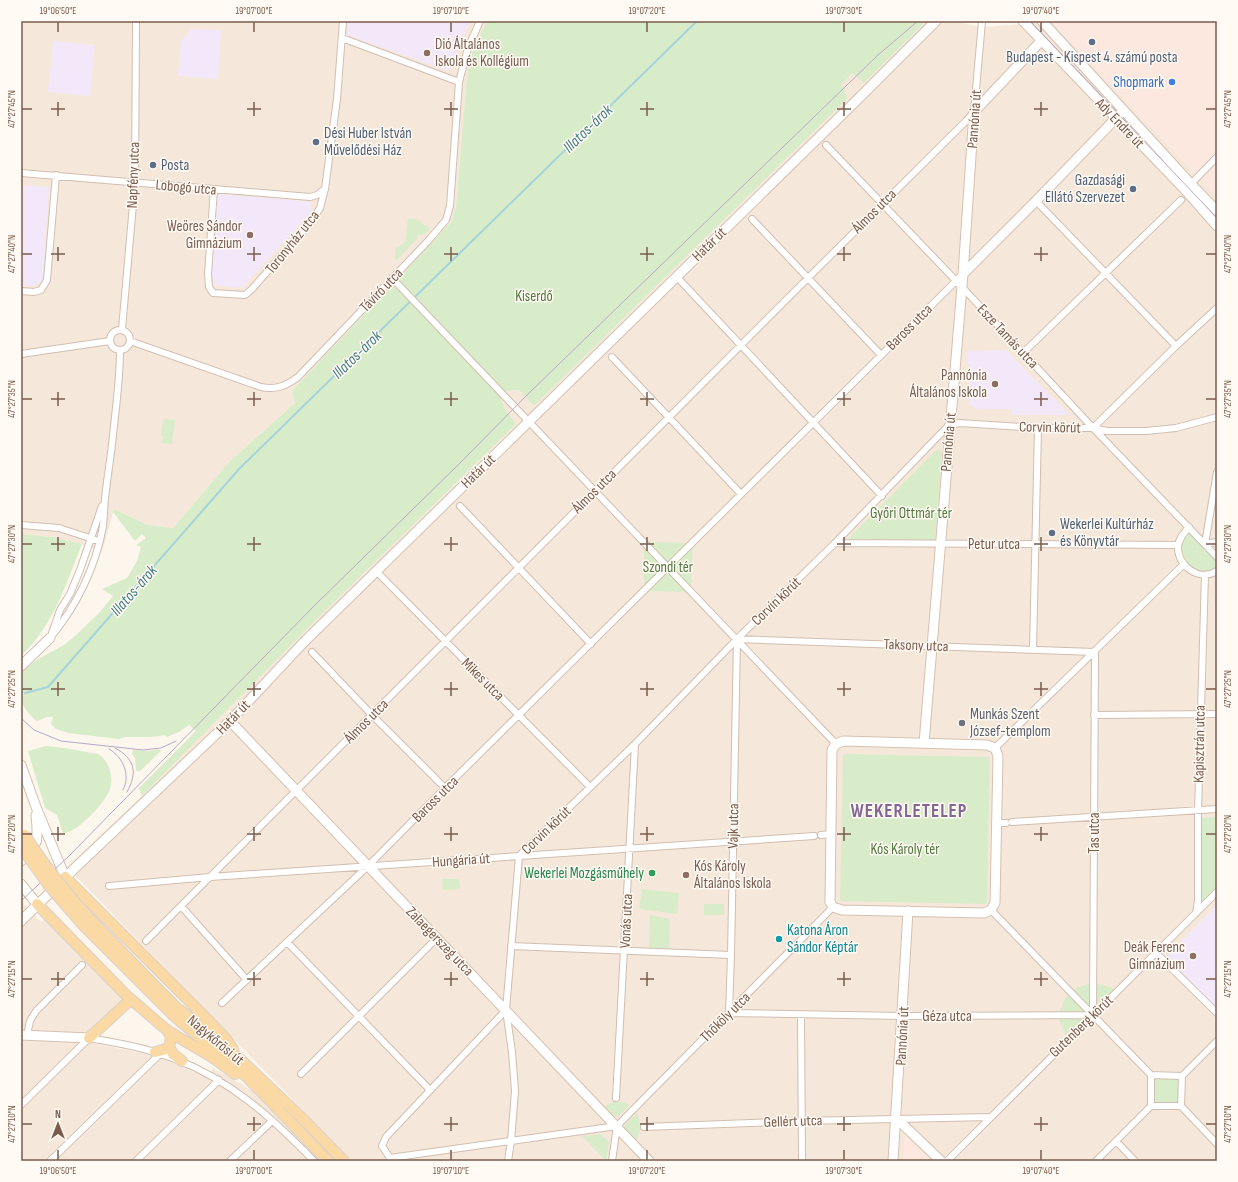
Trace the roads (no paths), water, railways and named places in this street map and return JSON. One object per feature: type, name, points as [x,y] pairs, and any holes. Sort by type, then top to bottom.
[{"type":"main road","points":[[23,832],[86,921]]},
{"type":"main road","points":[[21,847],[50,887],[86,921]]},
{"type":"main road","points":[[65,877],[204,1016],[227,1040],[239,1058]]},
{"type":"main road","points":[[37,904],[133,1001],[168,1031],[212,1057],[257,1088]]},
{"type":"main road","name":"Nagykőrösi út","points":[[86,921],[176,1007],[239,1058],[301,1117],[344,1161]]},
{"type":"main road","name":"Nagykőrösi út","points":[[86,921],[169,1012],[235,1066],[328,1161]]},
{"type":"main road","points":[[89,1038],[128,1002],[133,1001]]},
{"type":"main road","points":[[168,1031],[171,1038],[169,1047],[173,1054],[182,1061]]},
{"type":"main road","points":[[157,1053],[169,1047]]},
{"type":"street","name":"Napfény utca","points":[[122,329],[135,182],[136,21]]},
{"type":"street","name":"Toronyház utca","points":[[214,189],[208,287],[212,293],[245,295],[310,223],[320,209],[325,189],[337,99],[343,21]]},
{"type":"street","name":"Távíró utca","points":[[130,341],[255,386],[271,389],[283,387],[298,377],[441,227],[449,214],[459,82],[468,48],[480,21]]},
{"type":"street","name":"Határ út","points":[[21,921],[65,877],[230,721],[303,643],[936,21]]},
{"type":"street","name":"Pannónia út","points":[[924,743],[949,426],[958,284],[963,274],[982,21]]},
{"type":"street","name":"Ady Endre út","points":[[1023,21],[1188,193],[1217,226]]},
{"type":"street","name":"Ady Endre út","points":[[1042,21],[1217,211]]},
{"type":"street","points":[[342,38],[459,82]]},
{"type":"street","name":"Álmos utca","points":[[146,941],[974,112],[1041,41]]},
{"type":"street","points":[[963,274],[1036,201],[1124,109]]},
{"type":"street","name":"Esze Tamás utca","points":[[826,145],[1093,428],[1217,556]]},
{"type":"street","points":[[1180,185],[1190,183],[1217,157]]},
{"type":"street","name":"Lobogó utca","points":[[21,173],[310,196],[317,195],[325,189]]},
{"type":"street","points":[[21,291],[34,292],[41,290],[47,280],[56,175]]},
{"type":"street","points":[[1188,193],[1190,183]]},
{"type":"street","points":[[1023,353],[1181,200]]},
{"type":"street","points":[[1036,201],[1176,346]]},
{"type":"street","points":[[752,220],[881,354]]},
{"type":"street","points":[[676,276],[882,496]]},
{"type":"street","points":[[392,278],[836,744]]},
{"type":"street","name":"Baross utca","points":[[222,1003],[368,866],[881,354],[958,284]]},
{"type":"street","points":[[1093,428],[1176,346],[1217,308]]},
{"type":"street","points":[[122,329],[128,333],[130,341],[127,347],[120,350],[112,346],[110,336],[113,332],[122,329]]},
{"type":"street","points":[[21,354],[110,341]]},
{"type":"street","points":[[21,666],[50,638],[68,614],[89,574],[103,526],[113,436],[120,350]]},
{"type":"street","points":[[612,357],[741,494]]},
{"type":"street","name":"Corvin körút","points":[[508,1161],[515,1091],[512,1052],[506,1010],[518,856],[635,744],[737,639],[882,496],[949,426],[960,423],[1038,428],[1093,428],[1107,431],[1158,431],[1182,427],[1217,417]]},
{"type":"street","points":[[1033,650],[1038,428]]},
{"type":"street","points":[[1217,472],[1205,544],[1217,542]]},
{"type":"street","points":[[50,638],[60,610],[70,594],[80,570],[105,498]]},
{"type":"street","points":[[460,506],[591,644]]},
{"type":"street","points":[[21,525],[59,528],[99,541]]},
{"type":"street","points":[[1189,527],[1181,536],[1178,545],[1179,556],[1183,565],[1193,573],[1205,575],[1217,571]]},
{"type":"street","name":"Petur utca","points":[[835,543],[1178,545]]},
{"type":"street","points":[[995,748],[1183,565]]},
{"type":"street","name":"Mikes utca","points":[[376,572],[590,788]]},
{"type":"street","name":"Kapisztrán utca","points":[[1196,913],[1198,900],[1200,714],[1205,575]]},
{"type":"street","name":"Taksony utca","points":[[737,639],[1094,652]]},
{"type":"street","name":"Vajk utca","points":[[729,1013],[737,639]]},
{"type":"street","points":[[312,652],[445,788]]},
{"type":"street","name":"Tas utca","points":[[1093,1015],[1094,652]]},
{"type":"street","points":[[1094,715],[1217,714]]},
{"type":"street","name":"Zalaegerszeg utca","points":[[230,721],[649,1161]]},
{"type":"street","points":[[844,741],[924,743],[987,745],[995,748],[998,756],[1005,823],[995,903],[991,910],[984,913],[842,910],[833,907],[830,902],[832,750],[836,744],[844,741]]},
{"type":"street","name":"Vonás utca","points":[[616,1098],[635,744]]},
{"type":"street","points":[[21,765],[36,807],[65,877]]},
{"type":"street","points":[[21,861],[32,852],[37,841],[36,807]]},
{"type":"street","points":[[1005,823],[1217,809]]},
{"type":"street","points":[[821,835],[831,834]]},
{"type":"street","name":"Hungária út","points":[[109,886],[210,877],[814,836]]},
{"type":"street","points":[[21,884],[37,904]]},
{"type":"street","name":"Gutenberg körút","points":[[947,1161],[1217,892]]},
{"type":"street","points":[[181,906],[246,980]]},
{"type":"street","name":"Thököly utca","points":[[616,1126],[833,907]]},
{"type":"street","points":[[991,910],[1151,1075],[1151,1106],[1096,1161]]},
{"type":"street","name":"Pannónia út","points":[[893,1161],[903,1016],[908,911]]},
{"type":"street","points":[[301,1074],[437,938]]},
{"type":"street","points":[[287,942],[430,1090]]},
{"type":"street","points":[[511,946],[731,955]]},
{"type":"street","points":[[1156,953],[1217,1014]]},
{"type":"street","points":[[24,1035],[36,1010],[82,965]]},
{"type":"street","points":[[506,1010],[386,1137],[382,1146],[390,1158],[616,1126],[612,1161]]},
{"type":"street","name":"Géza utca","points":[[729,1013],[903,1016],[1093,1015]]},
{"type":"street","points":[[801,1015],[802,1161]]},
{"type":"street","name":"Nagykőrösi út","points":[[24,1035],[89,1038],[157,1053],[182,1061],[219,1080],[245,1097],[272,1121],[309,1160]]},
{"type":"street","points":[[21,1105],[89,1038]]},
{"type":"street","points":[[1217,1041],[1182,1076],[1181,1106],[1217,1144]]},
{"type":"street","points":[[50,1161],[157,1053]]},
{"type":"street","points":[[1151,1075],[1182,1076]]},
{"type":"street","points":[[136,1161],[219,1080]]},
{"type":"street","points":[[1151,1106],[1181,1106]]},
{"type":"street","name":"Gellért utca","points":[[644,1127],[801,1121],[990,1117]]},
{"type":"street","points":[[896,1119],[941,1161]]},
{"type":"street","points":[[230,1161],[272,1121]]},
{"type":"street","points":[[1116,1141],[1135,1161]]},
{"type":"waterway","name":"Illatos-árok","points":[[25,693],[48,687],[240,468],[697,21]]},
{"type":"tram line","points":[[21,901],[70,855],[314,606],[527,395],[878,55],[918,21]]},
{"type":"tram line","points":[[1030,21],[1217,218]]},
{"type":"tram line","points":[[21,718],[34,730],[61,741],[143,750],[161,748],[176,741]]},
{"type":"tram line","points":[[115,748],[127,757],[133,767],[133,778],[127,792]]},
{"type":"tram line","points":[[109,749],[114,752],[124,767],[126,778],[123,790]]},
{"type":"place","name":"Budapest - Kispest 4. számú posta","points":[[1092,42]]},
{"type":"place","name":"Dió Általános Iskola és Kollégium","points":[[427,53]]},
{"type":"place","name":"Shopmark","points":[[1172,82]]},
{"type":"place","name":"Dési Huber István Művelődési Ház","points":[[316,142]]},
{"type":"place","name":"Posta","points":[[153,165]]},
{"type":"place","name":"Gazdasági Ellátó Szervezet","points":[[1133,189]]},
{"type":"place","name":"Weöres Sándor Gimnázium","points":[[250,235]]},
{"type":"place","name":"Pannónia Általános Iskola","points":[[995,384]]},
{"type":"place","name":"Wekerlei Kultúrház és Könyvtár","points":[[1052,533]]},
{"type":"place","name":"Munkás Szent József-templom","points":[[962,723]]},
{"type":"place","name":"Wekerlei Mozgásműhely","points":[[652,873]]},
{"type":"place","name":"Kós Károly Általános Iskola","points":[[686,875]]},
{"type":"place","name":"Katona Áron Sándor Képtár","points":[[779,939]]},
{"type":"place","name":"Deák Ferenc Gimnázium","points":[[1193,956]]},
{"type":"district","name":"WEKERLETELEP","points":[[909,810]]},
{"type":"park label","name":"Kiserdő","points":[[534,296]]},
{"type":"park label","name":"Győri Ottmár tér","points":[[911,513]]},
{"type":"park label","name":"Szondi tér","points":[[668,567]]},
{"type":"park label","name":"Kós Károly tér","points":[[905,849]]}]
